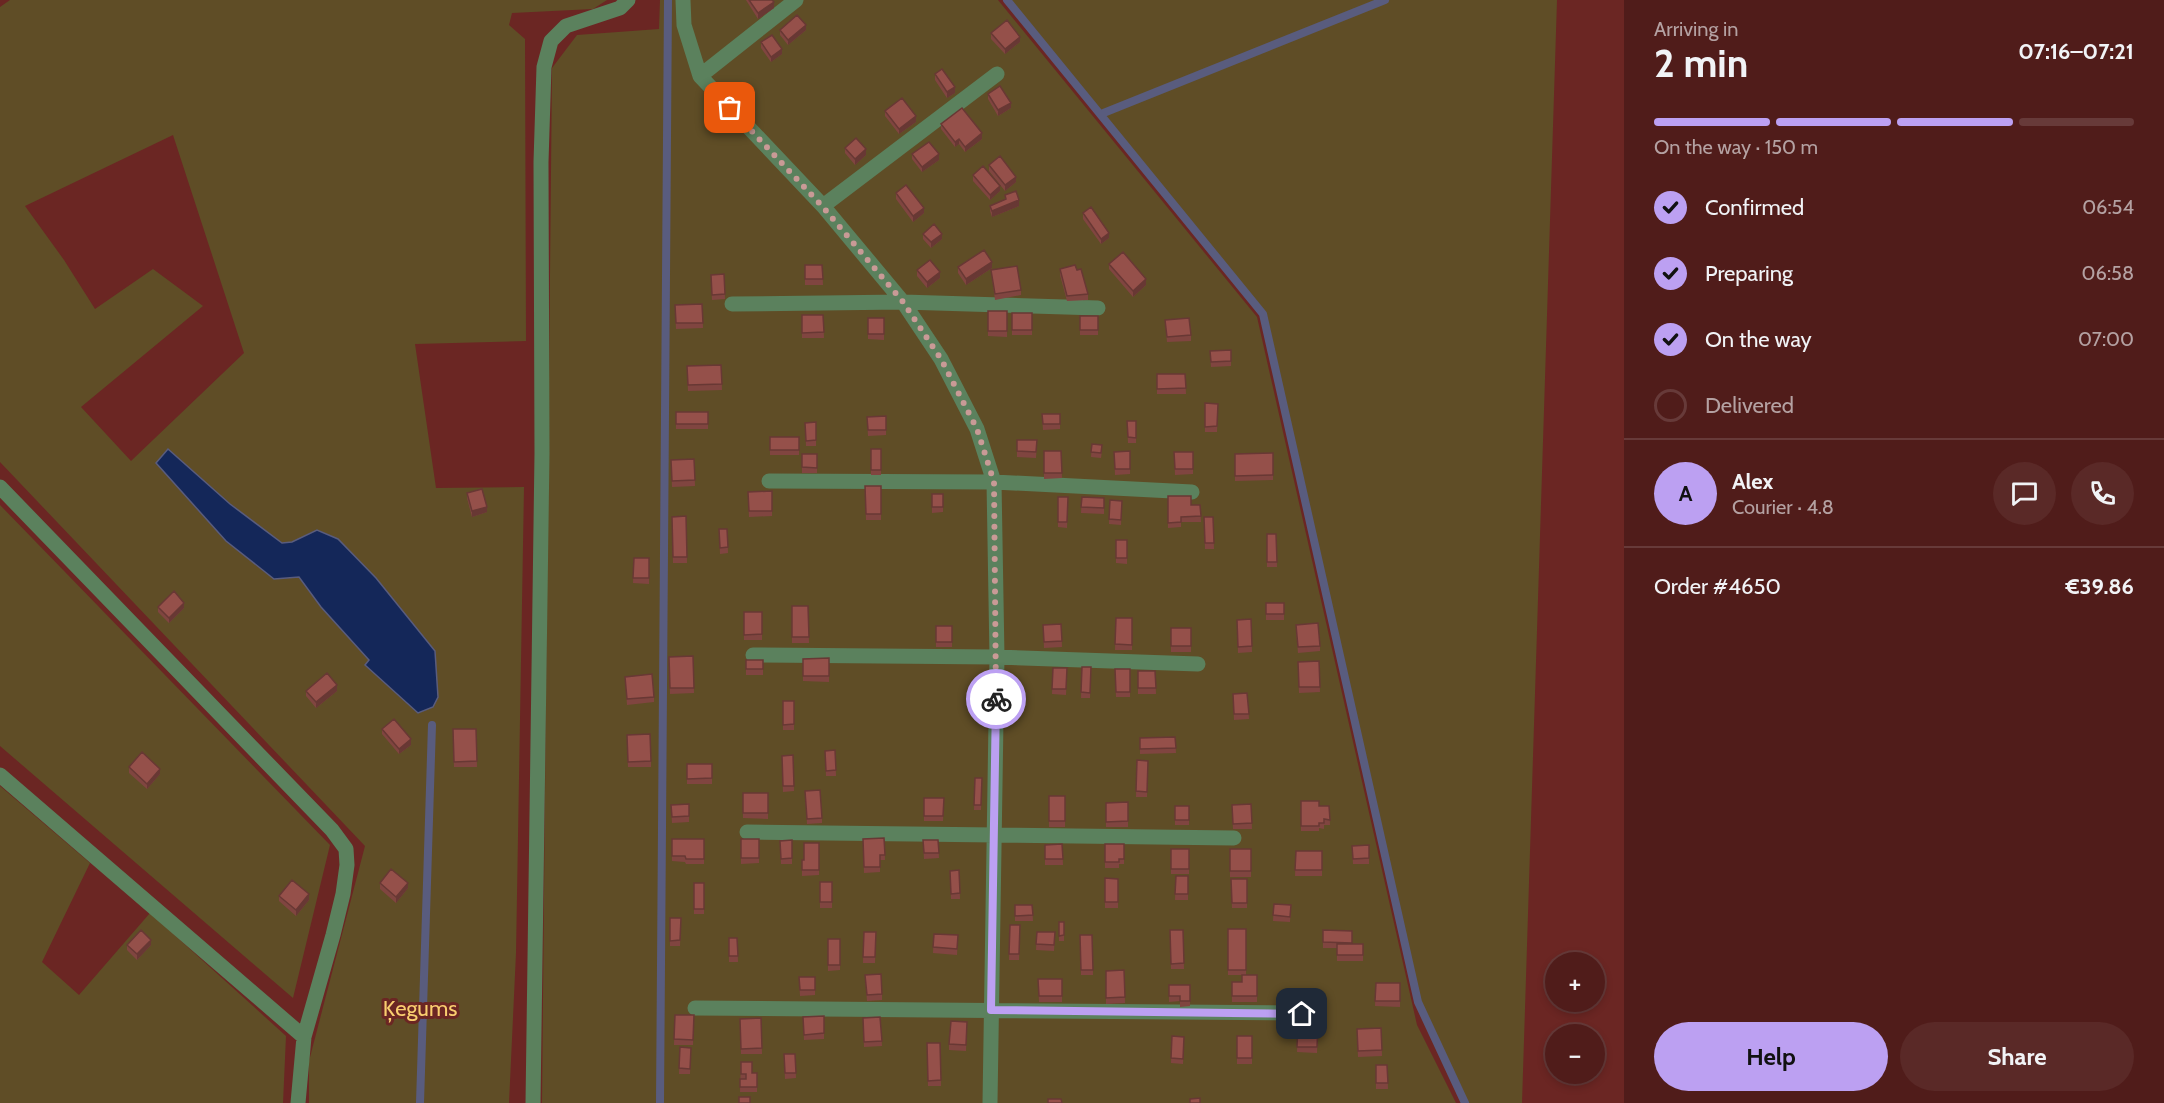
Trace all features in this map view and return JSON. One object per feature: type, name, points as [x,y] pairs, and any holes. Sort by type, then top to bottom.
[{"type":"street","points":[[533,1103],[542,453],[541,162],[544,67],[551,41],[566,26],[620,8],[628,0]]},
{"type":"street","points":[[683,0],[684,25],[700,76],[822,206],[903,302],[941,359],[977,429],[994,482],[997,657],[990,1103]]},
{"type":"street","points":[[700,76],[796,0]]},
{"type":"street","points":[[822,206],[997,74]]},
{"type":"street","points":[[732,304],[903,302],[1098,308]]},
{"type":"street","points":[[769,481],[994,482],[1192,492]]},
{"type":"street","points":[[0,487],[332,830],[346,849],[347,865],[343,894],[304,1037],[298,1103]]},
{"type":"street","points":[[753,655],[997,657],[1198,664]]},
{"type":"street","points":[[0,775],[304,1037]]},
{"type":"street","points":[[747,832],[1234,838]]},
{"type":"street","points":[[694,1008],[1302,1014]]},
{"type":"green space","name":"Ķegums","points":[[10,0],[607,0],[593,9],[512,13],[509,25],[525,39],[526,341],[415,344],[436,488],[524,487],[516,953],[509,1103],[309,1103],[309,1061],[365,846],[0,462],[0,7]],"holes":[[[173,135],[244,353],[131,461],[81,407],[203,306],[153,269],[95,309],[64,260],[25,206]]]},
{"type":"green space","points":[[660,0],[998,0],[1257,317],[1417,1025],[1456,1103],[542,1103],[552,68],[577,35],[659,29]]},
{"type":"green space","points":[[1007,0],[1557,0],[1522,1103],[1465,1103],[1418,1002],[1263,314]]},
{"type":"green space","points":[[0,505],[330,845],[293,998],[0,746]]},
{"type":"green space","points":[[0,786],[90,863],[42,962],[79,995],[150,913],[286,1036],[283,1103],[0,1103]]},
{"type":"water","points":[[168,449],[230,504],[282,543],[292,542],[317,530],[338,539],[376,578],[435,651],[438,697],[433,707],[418,713],[365,665],[369,660],[321,607],[299,577],[274,579],[226,541],[156,463]]},
{"type":"building","points":[[749,0],[772,0],[774,2],[758,13]]},
{"type":"building","points":[[797,15],[806,25],[788,40],[780,30]]},
{"type":"building","points":[[1007,20],[1020,37],[1005,49],[991,33]]},
{"type":"building","points":[[772,35],[782,49],[771,57],[761,42]]},
{"type":"building","points":[[942,69],[955,87],[947,92],[935,74]]},
{"type":"building","points":[[1000,86],[1011,103],[998,110],[988,94]]},
{"type":"building","points":[[902,98],[916,116],[899,129],[885,111]]},
{"type":"building","points":[[962,108],[982,133],[965,147],[959,139],[955,142],[941,124]]},
{"type":"building","points":[[856,138],[866,149],[855,159],[845,148]]},
{"type":"building","points":[[929,142],[939,154],[922,167],[912,154]]},
{"type":"building","points":[[1000,156],[1016,177],[1005,185],[989,165]]},
{"type":"building","points":[[983,166],[1000,186],[990,195],[973,175]]},
{"type":"building","points":[[906,185],[924,208],[913,216],[896,193]]},
{"type":"building","points":[[1016,191],[1019,200],[992,211],[990,206],[1006,199],[1005,195]]},
{"type":"building","points":[[1091,207],[1109,233],[1101,239],[1083,213]]},
{"type":"building","points":[[934,224],[942,234],[931,242],[923,234]]},
{"type":"building","points":[[984,250],[992,262],[966,279],[958,267]]},
{"type":"building","points":[[1123,252],[1146,279],[1133,291],[1109,264]]},
{"type":"building","points":[[930,260],[940,272],[927,282],[917,270]]},
{"type":"building","points":[[805,265],[822,265],[823,279],[805,279]]},
{"type":"building","points":[[1075,265],[1077,270],[1081,269],[1088,294],[1067,296],[1060,269]]},
{"type":"building","points":[[1017,266],[1021,290],[995,294],[991,270]]},
{"type":"building","points":[[724,274],[725,294],[712,295],[711,275]]},
{"type":"building","points":[[702,304],[703,323],[676,323],[675,305]]},
{"type":"building","points":[[988,311],[1007,311],[1007,331],[988,331]]},
{"type":"building","points":[[1012,313],[1032,313],[1032,330],[1012,330]]},
{"type":"building","points":[[802,315],[823,315],[824,332],[802,333]]},
{"type":"building","points":[[1080,316],[1098,316],[1098,330],[1080,330]]},
{"type":"building","points":[[868,318],[884,318],[884,334],[868,334]]},
{"type":"building","points":[[1189,318],[1191,335],[1167,337],[1165,320]]},
{"type":"building","points":[[1231,350],[1231,361],[1211,362],[1210,351]]},
{"type":"building","points":[[721,365],[722,384],[688,385],[687,366]]},
{"type":"building","points":[[1157,374],[1185,374],[1186,388],[1157,389]]},
{"type":"building","points":[[1205,403],[1218,404],[1217,426],[1205,427]]},
{"type":"building","points":[[676,412],[708,412],[708,424],[676,424]]},
{"type":"building","points":[[1042,414],[1060,414],[1060,424],[1043,424]]},
{"type":"building","points":[[886,416],[886,430],[868,430],[867,417]]},
{"type":"building","points":[[1127,421],[1136,421],[1136,438],[1128,437]]},
{"type":"building","points":[[816,422],[816,440],[806,441],[805,423]]},
{"type":"building","points":[[770,437],[799,437],[799,450],[770,450]]},
{"type":"building","points":[[1017,440],[1037,440],[1036,452],[1017,451]]},
{"type":"building","points":[[1092,444],[1102,445],[1101,453],[1091,452]]},
{"type":"building","points":[[871,449],[881,449],[881,470],[871,470]]},
{"type":"building","points":[[1044,451],[1061,451],[1062,473],[1044,473]]},
{"type":"building","points":[[1130,451],[1130,469],[1115,469],[1114,452]]},
{"type":"building","points":[[1174,452],[1193,452],[1193,469],[1175,469]]},
{"type":"building","points":[[1273,453],[1273,475],[1235,476],[1235,454]]},
{"type":"building","points":[[802,454],[817,454],[817,468],[802,467]]},
{"type":"building","points":[[694,459],[695,480],[672,481],[671,460]]},
{"type":"building","points":[[865,486],[881,486],[881,514],[866,514]]},
{"type":"building","points":[[482,489],[487,507],[472,511],[467,493]]},
{"type":"building","points":[[772,491],[772,511],[749,511],[748,492]]},
{"type":"building","points":[[932,494],[943,494],[943,507],[932,507]]},
{"type":"building","points":[[1168,496],[1191,496],[1191,505],[1200,505],[1201,516],[1181,517],[1181,522],[1168,523]]},
{"type":"building","points":[[1058,497],[1068,497],[1067,522],[1058,522]]},
{"type":"building","points":[[1082,497],[1104,498],[1104,508],[1081,507]]},
{"type":"building","points":[[1110,500],[1122,501],[1121,520],[1109,519]]},
{"type":"building","points":[[686,516],[687,557],[673,557],[672,517]]},
{"type":"building","points":[[1204,517],[1213,517],[1214,543],[1205,543]]},
{"type":"building","points":[[719,529],[727,529],[728,547],[720,548]]},
{"type":"building","points":[[1267,534],[1276,534],[1277,562],[1267,562]]},
{"type":"building","points":[[1116,540],[1127,540],[1127,558],[1116,558]]},
{"type":"building","points":[[634,558],[649,558],[649,578],[633,578]]},
{"type":"building","points":[[174,591],[184,603],[169,618],[158,607]]},
{"type":"building","points":[[1266,603],[1284,603],[1284,614],[1266,614]]},
{"type":"building","points":[[792,606],[808,606],[809,637],[792,637]]},
{"type":"building","points":[[744,612],[762,612],[762,634],[744,635]]},
{"type":"building","points":[[1116,618],[1132,618],[1132,645],[1115,644]]},
{"type":"building","points":[[1251,619],[1252,646],[1238,647],[1237,620]]},
{"type":"building","points":[[1318,623],[1320,646],[1298,647],[1296,625]]},
{"type":"building","points":[[1061,624],[1062,641],[1044,642],[1043,625]]},
{"type":"building","points":[[936,626],[952,626],[952,642],[936,642]]},
{"type":"building","points":[[1171,628],[1191,628],[1191,646],[1171,646]]},
{"type":"building","points":[[693,656],[694,688],[670,688],[669,657]]},
{"type":"building","points":[[829,658],[829,676],[803,676],[803,659]]},
{"type":"building","points":[[746,660],[763,660],[763,669],[746,669]]},
{"type":"building","points":[[1319,661],[1320,687],[1299,687],[1298,662]]},
{"type":"building","points":[[1082,667],[1091,667],[1090,693],[1081,692]]},
{"type":"building","points":[[1053,668],[1067,668],[1066,689],[1052,689]]},
{"type":"building","points":[[1115,669],[1130,669],[1130,692],[1116,692]]},
{"type":"building","points":[[1138,671],[1155,671],[1156,688],[1138,688]]},
{"type":"building","points":[[327,673],[337,685],[316,702],[306,691]]},
{"type":"building","points":[[652,674],[654,697],[627,699],[625,677]]},
{"type":"building","points":[[1247,693],[1249,714],[1234,714],[1233,694]]},
{"type":"building","points":[[783,701],[794,701],[794,724],[783,725]]},
{"type":"building","points":[[394,719],[411,739],[399,749],[382,729]]},
{"type":"building","points":[[453,729],[476,729],[477,761],[454,762]]},
{"type":"building","points":[[650,734],[651,761],[628,762],[627,735]]},
{"type":"building","points":[[1175,737],[1176,748],[1140,749],[1140,738]]},
{"type":"building","points":[[835,750],[836,770],[826,771],[825,751]]},
{"type":"building","points":[[142,752],[160,769],[147,784],[129,767]]},
{"type":"building","points":[[793,755],[794,786],[783,786],[782,756]]},
{"type":"building","points":[[1137,760],[1148,761],[1147,792],[1136,791]]},
{"type":"building","points":[[687,764],[712,764],[712,778],[687,779]]},
{"type":"building","points":[[975,778],[982,778],[981,805],[974,805]]},
{"type":"building","points":[[820,790],[822,818],[807,819],[805,791]]},
{"type":"building","points":[[743,793],[768,793],[768,813],[743,813]]},
{"type":"building","points":[[1049,796],[1065,796],[1065,821],[1049,821]]},
{"type":"building","points":[[924,798],[944,798],[943,816],[924,816]]},
{"type":"building","points":[[1301,801],[1319,801],[1319,806],[1329,806],[1330,820],[1324,819],[1324,823],[1319,823],[1319,826],[1301,826]]},
{"type":"building","points":[[1128,802],[1128,821],[1106,822],[1106,803]]},
{"type":"building","points":[[689,804],[689,816],[672,817],[671,805]]},
{"type":"building","points":[[1251,804],[1252,823],[1233,824],[1232,805]]},
{"type":"building","points":[[1175,806],[1189,806],[1189,820],[1175,820]]},
{"type":"building","points":[[884,838],[885,855],[880,855],[880,867],[864,867],[863,839]]},
{"type":"building","points":[[672,839],[704,839],[704,859],[672,856]]},
{"type":"building","points":[[741,839],[759,839],[759,858],[741,858]]},
{"type":"building","points":[[792,840],[792,858],[781,859],[780,841]]},
{"type":"building","points":[[923,840],[938,840],[939,853],[924,853]]},
{"type":"building","points":[[804,843],[819,843],[819,870],[802,870]]},
{"type":"building","points":[[1062,844],[1063,859],[1045,859],[1045,845]]},
{"type":"building","points":[[1105,844],[1124,844],[1124,859],[1119,859],[1119,862],[1105,862]]},
{"type":"building","points":[[1369,845],[1369,858],[1353,859],[1352,846]]},
{"type":"building","points":[[1171,849],[1189,849],[1189,869],[1171,869]]},
{"type":"building","points":[[1230,849],[1251,849],[1251,871],[1230,871]]},
{"type":"building","points":[[1296,851],[1322,851],[1322,870],[1295,870]]},
{"type":"building","points":[[391,869],[408,883],[396,897],[380,883]]},
{"type":"building","points":[[959,870],[960,893],[951,894],[950,871]]},
{"type":"building","points":[[1176,876],[1188,876],[1188,894],[1175,894]]},
{"type":"building","points":[[1105,878],[1118,879],[1118,902],[1105,902]]},
{"type":"building","points":[[1231,879],[1247,879],[1247,903],[1232,903]]},
{"type":"building","points":[[292,880],[309,894],[296,910],[279,896]]},
{"type":"building","points":[[820,882],[832,882],[832,902],[820,902]]},
{"type":"building","points":[[694,883],[704,883],[704,909],[694,909]]},
{"type":"building","points":[[1274,904],[1291,905],[1290,917],[1273,915]]},
{"type":"building","points":[[1015,905],[1032,905],[1033,915],[1015,916]]},
{"type":"building","points":[[670,918],[681,918],[680,940],[670,941]]},
{"type":"building","points":[[1059,922],[1064,922],[1064,935],[1059,936]]},
{"type":"building","points":[[1010,925],[1020,925],[1019,954],[1009,954]]},
{"type":"building","points":[[1228,929],[1246,929],[1246,970],[1228,970]]},
{"type":"building","points":[[141,930],[151,940],[137,954],[127,945]]},
{"type":"building","points":[[1170,930],[1183,930],[1184,963],[1171,964]]},
{"type":"building","points":[[1323,930],[1352,931],[1352,943],[1323,942]]},
{"type":"building","points":[[864,932],[876,932],[875,957],[863,957]]},
{"type":"building","points":[[1037,932],[1055,932],[1054,945],[1036,944]]},
{"type":"building","points":[[934,934],[958,935],[957,949],[933,947]]},
{"type":"building","points":[[1080,935],[1092,935],[1093,970],[1081,970]]},
{"type":"building","points":[[729,938],[737,938],[738,956],[729,956]]},
{"type":"building","points":[[828,939],[840,939],[840,965],[828,965]]},
{"type":"building","points":[[1337,944],[1363,944],[1363,955],[1337,955]]},
{"type":"building","points":[[1124,970],[1125,997],[1106,998],[1106,971]]},
{"type":"building","points":[[881,974],[882,994],[867,995],[865,975]]},
{"type":"building","points":[[1242,975],[1257,975],[1257,996],[1232,996],[1232,982],[1242,982]]},
{"type":"building","points":[[799,977],[815,977],[815,990],[800,990]]},
{"type":"building","points":[[1038,979],[1062,979],[1062,996],[1039,996]]},
{"type":"building","points":[[1376,983],[1400,983],[1400,1001],[1375,1001]]},
{"type":"building","points":[[1169,985],[1190,985],[1190,1001],[1180,1001],[1180,996],[1169,996]]},
{"type":"building","points":[[675,1015],[694,1015],[693,1040],[674,1039]]},
{"type":"building","points":[[824,1016],[824,1033],[804,1035],[803,1017]]},
{"type":"building","points":[[880,1017],[882,1041],[864,1042],[863,1018]]},
{"type":"building","points":[[761,1018],[762,1048],[741,1049],[740,1019]]},
{"type":"building","points":[[951,1021],[967,1022],[966,1045],[949,1044]]},
{"type":"building","points":[[1298,1023],[1318,1024],[1317,1047],[1297,1047]]},
{"type":"building","points":[[1381,1028],[1382,1050],[1358,1051],[1357,1029]]},
{"type":"building","points":[[1172,1036],[1184,1037],[1183,1059],[1171,1058]]},
{"type":"building","points":[[1237,1036],[1252,1036],[1252,1058],[1237,1058]]},
{"type":"building","points":[[927,1043],[940,1043],[941,1080],[928,1081]]},
{"type":"building","points":[[680,1047],[691,1048],[690,1069],[679,1068]]},
{"type":"building","points":[[784,1054],[795,1054],[796,1073],[785,1073]]},
{"type":"building","points":[[741,1062],[752,1062],[752,1073],[757,1073],[757,1087],[740,1087],[740,1079],[746,1079],[746,1074],[741,1074]]},
{"type":"building","points":[[1376,1065],[1387,1065],[1388,1083],[1376,1083]]},
{"type":"building","points":[[739,1097],[750,1097],[750,1103],[739,1103]]},
{"type":"building","points":[[1200,1098],[1200,1103],[1190,1103],[1190,1099]]},
{"type":"building","points":[[1048,1099],[1061,1099],[1062,1103],[1048,1103]]},
{"type":"waterway","points":[[660,1103],[668,0]]},
{"type":"waterway","points":[[1007,0],[1263,314],[1418,1002],[1465,1103]]},
{"type":"waterway","points":[[1101,114],[1385,0]]},
{"type":"waterway","points":[[420,1103],[432,725]]},
{"type":"way so far","points":[[730,108],[822,206],[903,302],[941,359],[977,429],[994,482],[996,699]]},
{"type":"route","points":[[996,699],[991,1010],[1302,1014]]}]
